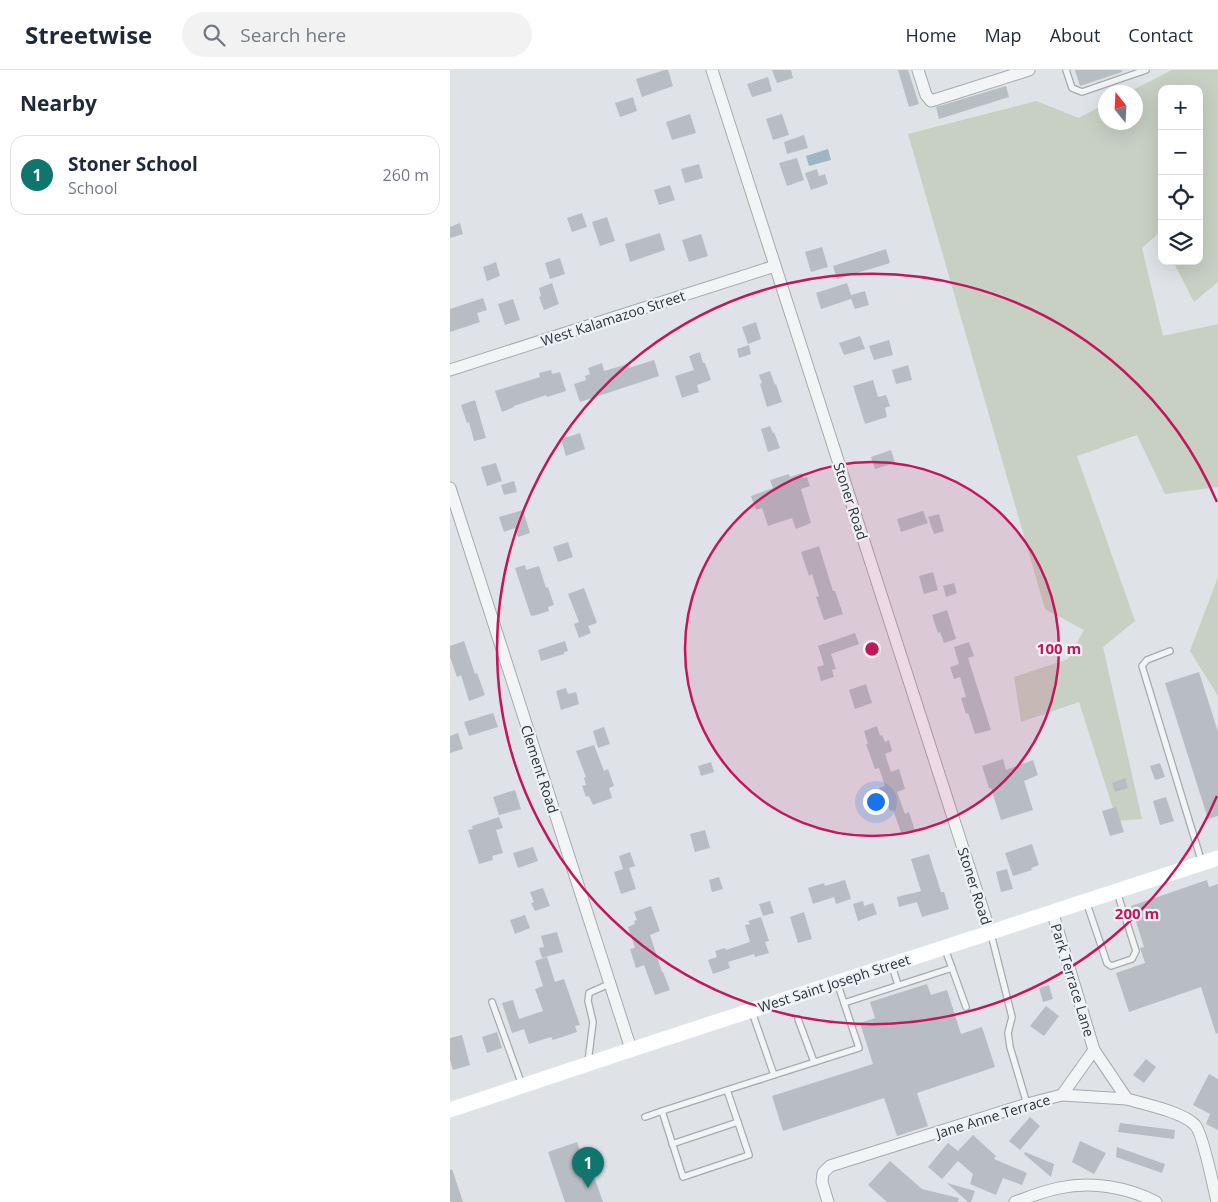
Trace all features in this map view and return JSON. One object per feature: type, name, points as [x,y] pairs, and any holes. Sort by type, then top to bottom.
[{"type":"street","name":"Stoner Road","points":[[712,70],[990,932]]},
{"type":"street","points":[[918,70],[926,95],[931,101],[1026,70]]},
{"type":"street","name":"West Kalamazoo Street","points":[[450,370],[775,266]]},
{"type":"street","name":"Clement Road","points":[[450,488],[631,1049]]},
{"type":"street","name":"West Saint Joseph Street","points":[[452,1107],[1218,858]]},
{"type":"street","name":"Park Terrace Lane","points":[[1052,911],[1094,1050]]},
{"type":"street","points":[[1094,1050],[1127,1099]]},
{"type":"street","name":"Jane Anne Terrace","points":[[828,1202],[822,1182],[822,1173],[830,1166],[1027,1104],[1062,1096],[1094,1050]]},
{"type":"street","points":[[1062,1096],[1127,1099],[1178,1114],[1196,1125],[1217,1202]]},
{"type":"street","points":[[1015,1202],[1059,1188],[1087,1184],[1141,1194],[1156,1202]]},
{"type":"lane","points":[[1066,70],[1072,88],[1082,92],[1146,70]]},
{"type":"lane","points":[[1170,651],[1147,660],[1142,666],[1202,863]]},
{"type":"lane","points":[[1086,900],[1107,963],[1111,966],[1132,959],[1136,951],[1117,890]]},
{"type":"lane","points":[[990,932],[1012,1017],[1008,1033],[1010,1047],[1027,1104]]},
{"type":"lane","points":[[945,947],[966,1008]]},
{"type":"lane","points":[[891,964],[898,986]]},
{"type":"lane","points":[[844,1003],[952,968]]},
{"type":"lane","points":[[645,1117],[859,1048],[837,982]]},
{"type":"lane","points":[[588,1064],[593,1022],[588,1001],[589,993],[610,984]]},
{"type":"lane","points":[[492,1002],[522,1085]]},
{"type":"lane","points":[[752,1010],[774,1075]]},
{"type":"lane","points":[[798,1019],[814,1062]]},
{"type":"lane","points":[[662,1111],[683,1177],[749,1156],[728,1090]]},
{"type":"lane","points":[[672,1144],[738,1122]]},
{"type":"green space","points":[[1172,70],[1218,70],[1218,282],[1194,302],[1175,265],[1203,265],[1203,85],[1158,85],[1158,234],[1142,248],[1163,336],[1218,324],[1218,487],[1165,494],[1137,435],[1077,456],[1135,621],[1103,647],[1142,819],[1117,821],[1079,702],[1021,722],[1014,677],[1068,659],[1084,630],[1045,609],[908,134],[1036,101],[1079,118],[1098,108],[1098,130],[1143,130],[1143,85]]},
{"type":"green space","points":[[1218,577],[1218,696],[1190,651]]},
{"type":"water","points":[[828,149],[831,160],[809,166],[806,156]]},
{"type":"building","points":[[668,70],[673,86],[642,97],[636,79]]},
{"type":"building","points":[[772,70],[791,70],[793,78],[777,83]]},
{"type":"building","points":[[898,70],[908,70],[919,104],[909,107]]},
{"type":"building","points":[[1075,70],[1122,70],[1122,72],[1080,86]]},
{"type":"building","points":[[768,77],[772,91],[752,97],[747,84]]},
{"type":"building","points":[[1006,86],[1009,97],[939,119],[936,107]]},
{"type":"building","points":[[633,97],[637,111],[620,117],[615,103]]},
{"type":"building","points":[[690,114],[696,133],[672,140],[666,122]]},
{"type":"building","points":[[782,114],[789,135],[773,140],[766,119]]},
{"type":"building","points":[[804,135],[808,148],[787,154],[784,142]]},
{"type":"building","points":[[797,158],[804,180],[787,186],[779,163]]},
{"type":"building","points":[[699,164],[703,178],[685,183],[681,169]]},
{"type":"building","points":[[817,169],[819,176],[825,174],[828,184],[811,190],[805,173]]},
{"type":"building","points":[[670,185],[675,200],[659,205],[654,190]]},
{"type":"building","points":[[582,213],[587,227],[572,232],[567,218]]},
{"type":"building","points":[[607,217],[615,241],[600,246],[592,222]]},
{"type":"building","points":[[460,223],[463,234],[450,238],[450,227]]},
{"type":"building","points":[[660,233],[665,250],[630,262],[625,244]]},
{"type":"building","points":[[701,234],[708,256],[689,262],[682,240]]},
{"type":"building","points":[[822,247],[828,267],[811,272],[805,252]]},
{"type":"building","points":[[886,249],[890,263],[837,279],[833,266]]},
{"type":"building","points":[[560,258],[565,274],[550,279],[545,263]]},
{"type":"building","points":[[496,262],[500,276],[487,281],[483,267]]},
{"type":"building","points":[[552,283],[559,304],[544,310],[539,297],[541,296],[539,288]]},
{"type":"building","points":[[847,283],[851,295],[865,291],[869,305],[855,309],[851,299],[821,309],[816,293]]},
{"type":"building","points":[[483,298],[487,310],[477,313],[480,322],[450,332],[450,309]]},
{"type":"building","points":[[513,299],[520,320],[505,325],[498,304]]},
{"type":"building","points":[[756,322],[761,339],[748,344],[742,327]]},
{"type":"building","points":[[860,336],[865,349],[844,355],[839,343]]},
{"type":"building","points":[[889,340],[893,355],[874,360],[869,346]]},
{"type":"building","points":[[749,345],[751,354],[739,358],[737,349]]},
{"type":"building","points":[[700,352],[711,380],[697,385],[699,392],[682,398],[675,376],[694,370],[689,356]]},
{"type":"building","points":[[654,360],[659,376],[580,402],[574,384],[586,380],[585,376],[590,374],[588,368],[602,363],[604,371],[628,364],[629,368]]},
{"type":"building","points":[[908,365],[912,380],[896,384],[892,370]]},
{"type":"building","points":[[551,370],[552,374],[560,372],[566,391],[547,397],[546,395],[502,412],[495,391],[540,377],[539,373]]},
{"type":"building","points":[[770,371],[782,402],[767,407],[759,375]]},
{"type":"building","points":[[873,380],[878,397],[886,395],[890,406],[885,408],[887,417],[865,424],[853,386]]},
{"type":"building","points":[[475,400],[486,438],[474,441],[469,422],[467,423],[461,405]]},
{"type":"building","points":[[770,426],[780,448],[768,452],[761,429]]},
{"type":"building","points":[[580,433],[585,449],[566,456],[561,439]]},
{"type":"building","points":[[891,450],[895,463],[875,469],[871,457]]},
{"type":"building","points":[[496,463],[502,481],[487,486],[481,467]]},
{"type":"building","points":[[802,473],[803,478],[807,477],[810,486],[801,489],[811,523],[796,529],[792,518],[768,526],[762,508],[756,510],[751,496],[773,488],[770,480],[789,474],[790,477]]},
{"type":"building","points":[[514,481],[517,492],[504,495],[501,485]]},
{"type":"building","points":[[523,510],[530,533],[518,537],[515,528],[504,532],[499,517]]},
{"type":"building","points":[[923,511],[928,523],[901,532],[897,519]]},
{"type":"building","points":[[939,514],[944,531],[934,534],[928,517]]},
{"type":"building","points":[[568,542],[573,557],[558,562],[553,547]]},
{"type":"building","points":[[819,546],[833,591],[835,591],[843,614],[824,620],[816,597],[819,596],[812,574],[809,576],[801,552]]},
{"type":"building","points":[[525,565],[526,570],[539,566],[554,605],[548,607],[549,611],[531,616],[515,568]]},
{"type":"building","points":[[933,572],[938,590],[924,594],[919,576]]},
{"type":"building","points":[[954,583],[957,593],[946,597],[943,586]]},
{"type":"building","points":[[584,588],[597,623],[588,626],[591,633],[579,638],[574,624],[579,622],[568,594]]},
{"type":"building","points":[[947,610],[956,639],[944,643],[940,632],[938,633],[932,615]]},
{"type":"building","points":[[855,633],[859,644],[831,654],[836,669],[832,670],[834,677],[821,681],[817,667],[824,665],[818,646]]},
{"type":"building","points":[[464,641],[475,674],[477,673],[485,695],[469,701],[461,675],[457,677],[450,657],[450,646]]},
{"type":"building","points":[[565,641],[568,651],[541,661],[538,650]]},
{"type":"building","points":[[969,642],[974,656],[968,658],[991,730],[975,734],[961,698],[966,697],[960,677],[954,679],[950,667],[959,664],[954,647]]},
{"type":"building","points":[[1199,672],[1218,732],[1218,816],[1208,819],[1165,683]]},
{"type":"building","points":[[866,684],[872,703],[855,709],[849,690]]},
{"type":"building","points":[[566,688],[568,694],[576,692],[579,704],[561,710],[556,691]]},
{"type":"building","points":[[493,713],[498,727],[469,736],[464,722]]},
{"type":"building","points":[[877,726],[880,736],[882,735],[885,742],[889,740],[892,751],[885,754],[891,772],[899,769],[905,789],[897,792],[905,814],[909,812],[915,831],[902,835],[893,810],[890,811],[886,799],[883,800],[879,788],[885,786],[879,768],[875,769],[866,744],[868,744],[864,731]]},
{"type":"building","points":[[604,727],[610,744],[598,748],[593,731]]},
{"type":"building","points":[[458,733],[463,749],[450,753],[450,736]]},
{"type":"building","points":[[594,745],[604,771],[608,769],[614,786],[609,788],[612,798],[593,805],[589,796],[586,797],[582,786],[586,785],[584,778],[586,777],[576,751]]},
{"type":"building","points":[[1003,759],[1006,770],[1033,760],[1038,775],[1024,781],[1033,810],[1001,820],[982,766]]},
{"type":"building","points":[[711,762],[714,772],[701,776],[698,766]]},
{"type":"building","points":[[1160,763],[1165,777],[1155,780],[1150,766]]},
{"type":"building","points":[[1125,778],[1128,788],[1115,792],[1112,783]]},
{"type":"building","points":[[515,790],[521,809],[499,815],[493,797]]},
{"type":"building","points":[[1166,797],[1174,821],[1160,825],[1153,801]]},
{"type":"building","points":[[1116,807],[1124,832],[1110,836],[1102,811]]},
{"type":"building","points":[[499,817],[503,828],[496,830],[503,853],[492,856],[493,860],[479,864],[468,830],[473,829],[472,826]]},
{"type":"building","points":[[705,830],[710,848],[695,852],[690,834]]},
{"type":"building","points":[[1032,844],[1039,865],[1031,868],[1032,870],[1013,876],[1005,853]]},
{"type":"building","points":[[533,847],[538,861],[518,868],[513,853]]},
{"type":"building","points":[[630,852],[635,866],[629,868],[636,889],[621,894],[614,872],[623,869],[619,856]]},
{"type":"building","points":[[929,854],[941,892],[944,892],[949,909],[922,917],[917,902],[899,907],[897,897],[921,891],[911,859]]},
{"type":"building","points":[[1007,869],[1013,889],[1001,892],[996,872]]},
{"type":"building","points":[[719,877],[723,889],[712,892],[709,880]]},
{"type":"building","points":[[845,880],[851,899],[836,904],[834,897],[813,904],[808,888],[824,883],[825,886]]},
{"type":"building","points":[[1207,880],[1209,887],[1218,884],[1218,1033],[1216,1034],[1201,987],[1129,1012],[1116,973],[1145,963],[1140,948],[1144,947],[1131,906]]},
{"type":"building","points":[[543,888],[550,906],[535,911],[531,903],[534,902],[530,892]]},
{"type":"building","points":[[770,901],[774,913],[763,916],[759,904]]},
{"type":"building","points":[[863,901],[864,906],[873,903],[877,914],[858,921],[853,904]]},
{"type":"building","points":[[651,906],[660,931],[650,935],[670,990],[655,995],[644,965],[636,968],[630,949],[635,948],[628,927],[635,924],[634,921],[637,920],[634,912]]},
{"type":"building","points":[[804,912],[812,939],[798,943],[790,917]]},
{"type":"building","points":[[525,915],[530,928],[515,934],[510,920]]},
{"type":"building","points":[[761,917],[769,941],[765,942],[769,953],[755,957],[754,954],[728,962],[730,968],[713,974],[708,960],[717,957],[715,951],[725,948],[726,950],[750,942],[745,925],[750,924],[748,921]]},
{"type":"building","points":[[557,932],[563,952],[542,958],[539,948],[544,947],[541,936]]},
{"type":"building","points":[[547,957],[555,982],[564,979],[580,1025],[575,1026],[577,1032],[553,1040],[551,1037],[529,1044],[524,1029],[512,1033],[502,1003],[513,1000],[519,1019],[543,1011],[535,989],[543,986],[535,961]]},
{"type":"building","points":[[927,984],[931,995],[947,990],[961,1034],[982,1027],[995,1067],[917,1093],[928,1126],[897,1136],[884,1098],[783,1131],[772,1096],[873,1064],[860,1023],[875,1018],[870,1002]]},
{"type":"building","points":[[1049,985],[1053,999],[1043,1002],[1039,988]]},
{"type":"building","points":[[1046,1006],[1059,1016],[1044,1036],[1030,1026]]},
{"type":"building","points":[[497,1032],[502,1048],[487,1053],[482,1037]]},
{"type":"building","points":[[462,1035],[470,1065],[453,1070],[450,1060],[450,1038]]},
{"type":"building","points":[[1146,1059],[1156,1067],[1144,1083],[1133,1075]]},
{"type":"building","points":[[1209,1074],[1218,1079],[1218,1130],[1206,1124],[1210,1114],[1193,1105]]},
{"type":"building","points":[[1030,1117],[1040,1126],[1020,1150],[1009,1141]]},
{"type":"building","points":[[1120,1123],[1175,1130],[1174,1139],[1118,1132]]},
{"type":"building","points":[[973,1135],[996,1156],[994,1159],[1027,1173],[1022,1185],[1003,1178],[996,1195],[970,1184],[973,1174],[958,1161],[942,1179],[928,1167],[948,1143],[958,1151]]},
{"type":"building","points":[[1080,1141],[1106,1153],[1094,1174],[1072,1162]]},
{"type":"building","points":[[577,1142],[588,1174],[593,1174],[603,1202],[565,1202],[548,1152]]},
{"type":"building","points":[[1117,1147],[1165,1164],[1162,1173],[1116,1157]]},
{"type":"building","points":[[1025,1152],[1054,1164],[1051,1177],[1024,1154]]},
{"type":"building","points":[[890,1161],[922,1189],[959,1198],[958,1202],[887,1202],[868,1185]]},
{"type":"building","points":[[452,1169],[463,1202],[450,1202],[450,1170]]},
{"type":"building","points":[[947,1183],[975,1191],[971,1202],[968,1202]]},
{"type":"place","name":"Stoner School","points":[[588,1188]]}]
